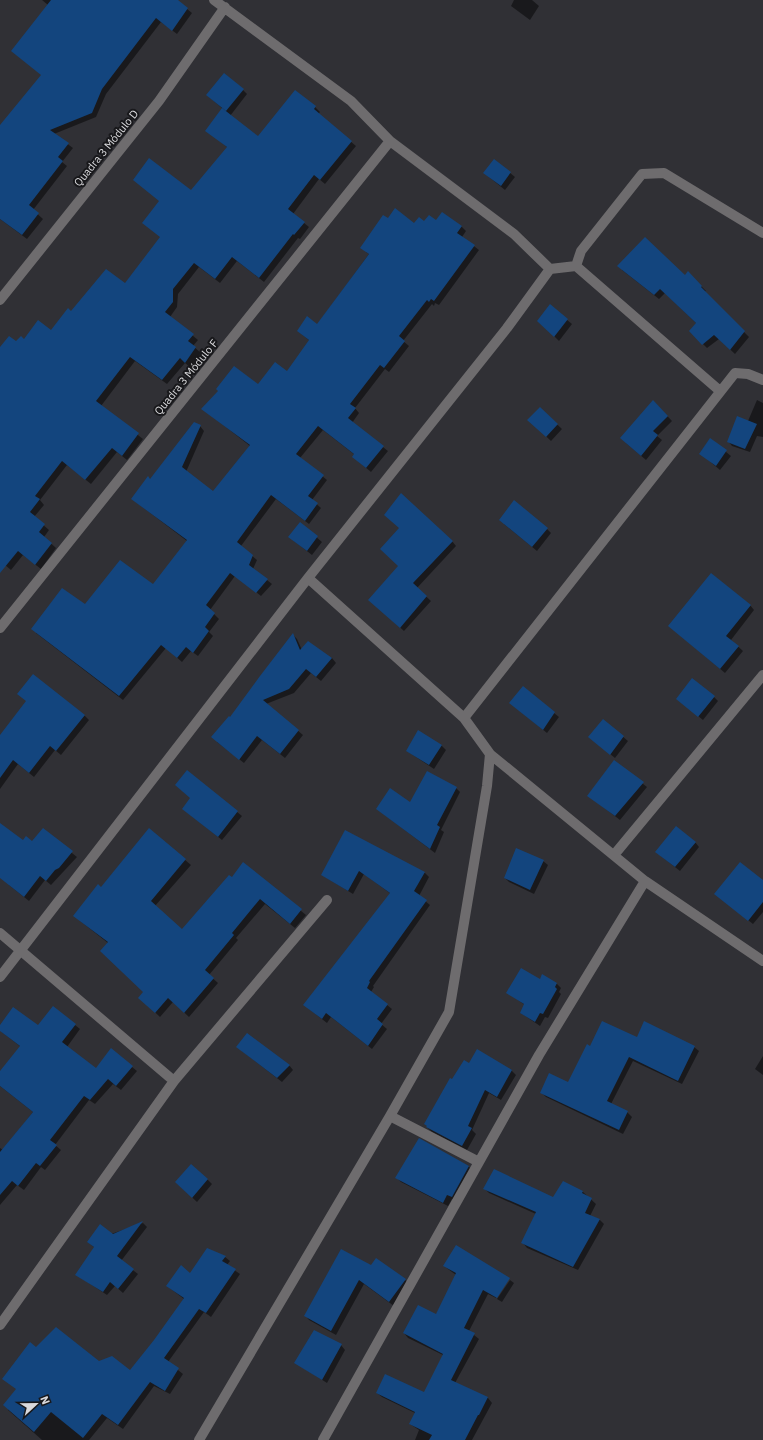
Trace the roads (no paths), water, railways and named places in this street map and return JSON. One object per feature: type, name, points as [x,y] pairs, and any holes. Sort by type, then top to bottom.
[{"type":"street","points":[[214,0],[351,101],[390,141],[514,234],[550,270]]},
{"type":"street","name":"Quadra 3 Módulo D","points":[[0,300],[159,101],[225,7]]},
{"type":"street","name":"Quadra 3 Módulo F","points":[[0,628],[390,141]]},
{"type":"street","points":[[576,266],[581,252],[642,174],[664,173],[763,233]]},
{"type":"street","points":[[0,977],[308,578],[507,328],[550,270],[576,266],[720,391]]},
{"type":"street","points":[[464,718],[735,373],[748,374],[763,380]]},
{"type":"street","points":[[308,578],[464,718],[490,754],[646,881],[763,961]]},
{"type":"street","points":[[614,855],[763,674]]},
{"type":"street","points":[[200,1440],[390,1116],[449,1012],[487,786],[490,754]]},
{"type":"street","points":[[323,1440],[540,1055],[646,881]]},
{"type":"street","points":[[0,1325],[174,1081],[327,900]]},
{"type":"street","points":[[0,933],[174,1081]]},
{"type":"street","points":[[390,1116],[479,1162]]}]
